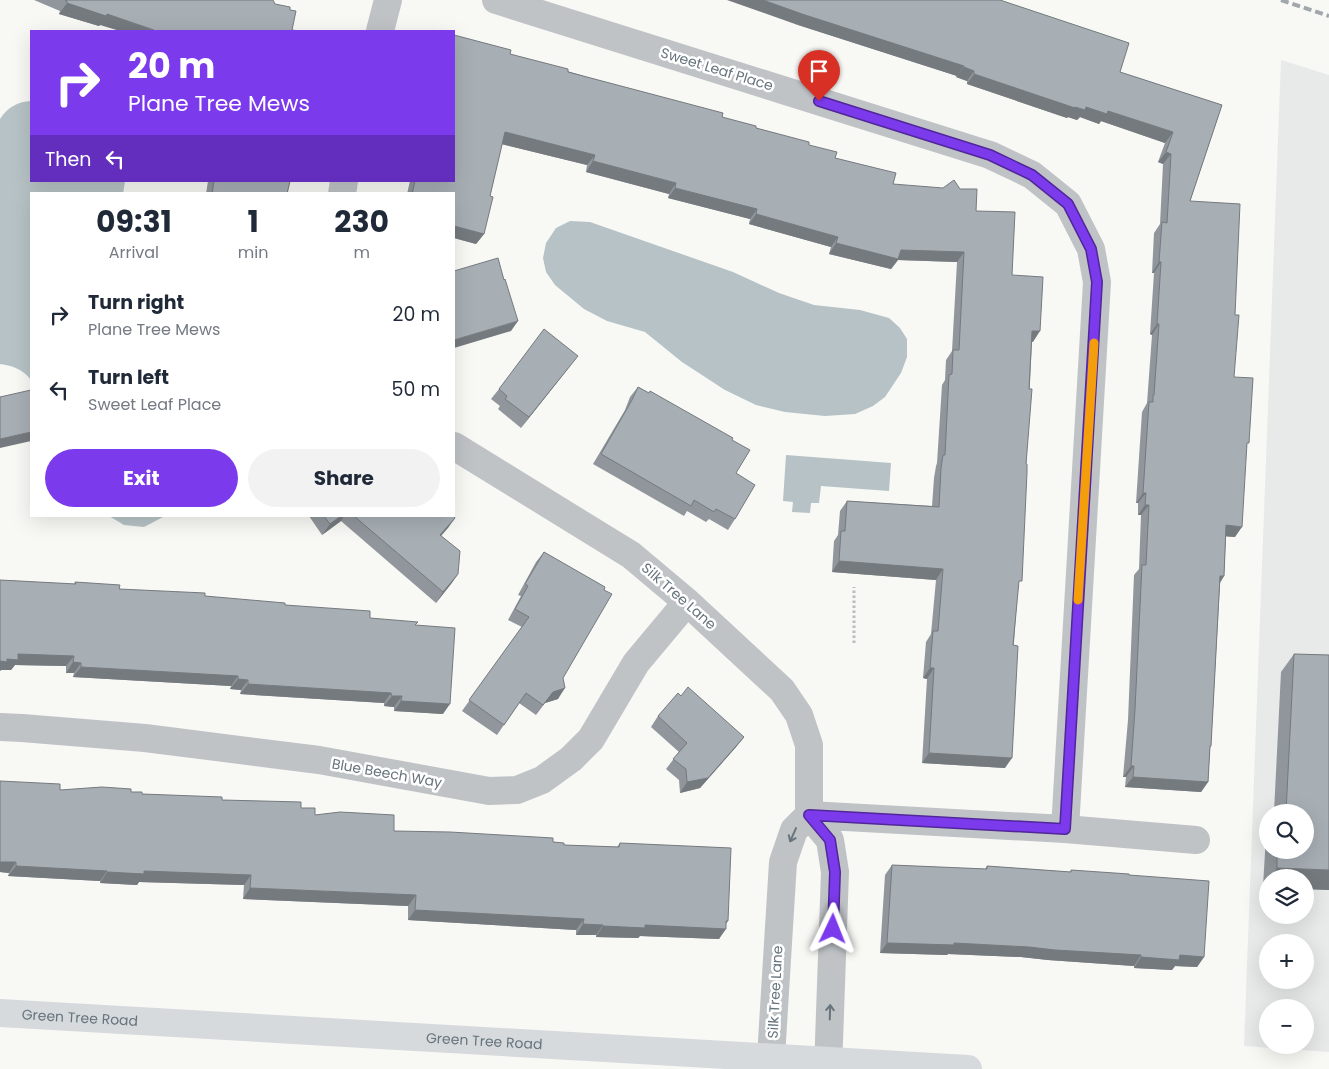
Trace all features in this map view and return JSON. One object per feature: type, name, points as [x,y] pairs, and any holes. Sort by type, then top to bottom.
[{"type":"street","points":[[380,30],[388,0]]},
{"type":"street","name":"Sweet Leaf Place","points":[[496,0],[990,155],[1032,175],[1068,204],[1091,249],[1097,282],[1065,829]]},
{"type":"street","name":"Silk Tree Lane","points":[[455,447],[631,555],[687,602],[782,690],[799,715],[808,745],[809,815],[794,830],[782,862],[772,1057]]},
{"type":"street","name":"Blue Beech Way","points":[[0,727],[145,738],[319,760],[489,791],[517,790],[542,780],[571,760],[591,739],[636,663],[687,602]]},
{"type":"street","points":[[809,815],[1065,829],[1196,840]]},
{"type":"street","points":[[809,815],[830,840],[835,872],[828,1065]]},
{"type":"street","name":"Green Tree Road","points":[[0,1013],[772,1057],[828,1065],[968,1069]]},
{"type":"path","points":[[854,587],[854,643]]},
{"type":"shaded area","points":[[1281,60],[1329,75],[1329,1052],[1314,1051],[1314,999],[1259,999],[1259,1047],[1244,1046]]},
{"type":"shaded area","points":[[30,101],[30,182],[125,182],[123,192],[30,192],[30,379],[25,373],[17,369],[0,364],[0,119],[6,111],[21,103]]},
{"type":"shaded area","points":[[570,221],[590,222],[733,272],[779,293],[814,305],[860,310],[889,318],[900,328],[907,339],[907,357],[901,373],[885,397],[873,406],[855,414],[825,416],[785,412],[756,405],[725,390],[682,362],[645,332],[607,321],[584,309],[555,285],[546,272],[543,258],[546,243],[556,228]]},
{"type":"shaded area","points":[[786,455],[891,463],[889,491],[821,486],[819,503],[811,503],[810,513],[792,512],[793,502],[783,501]]},
{"type":"shaded area","points":[[111,517],[163,517],[144,527],[124,525]]},
{"type":"building","points":[[65,0],[273,0],[275,4],[290,7],[290,10],[296,11],[292,30],[154,30],[67,3]]},
{"type":"building","points":[[763,0],[1000,0],[1129,43],[1120,72],[1222,105],[1190,201],[1240,204],[1235,315],[1239,315],[1234,377],[1253,378],[1242,527],[1226,525],[1224,576],[1220,576],[1208,782],[1133,777],[1134,766],[1131,766],[1142,565],[1146,565],[1149,505],[1145,505],[1146,493],[1143,493],[1149,402],[1153,402],[1154,395],[1159,324],[1157,324],[1162,222],[1167,223],[1171,154],[1166,152],[1173,132],[1108,111],[1107,114],[1086,107],[1085,110],[1075,108],[974,74],[974,71],[964,66]]},
{"type":"building","points":[[455,35],[511,50],[510,54],[568,69],[568,72],[723,113],[722,117],[809,142],[809,145],[837,152],[835,158],[896,173],[893,184],[943,188],[954,180],[960,189],[977,189],[976,211],[1015,212],[1012,275],[1043,277],[1040,331],[1032,331],[1029,389],[1032,389],[1026,464],[1022,581],[1019,581],[1013,645],[1018,646],[1012,758],[929,753],[934,668],[930,668],[933,631],[938,631],[943,569],[839,561],[841,531],[845,531],[847,501],[939,507],[941,468],[943,455],[945,455],[949,375],[952,374],[953,350],[959,350],[964,252],[901,250],[898,259],[836,243],[838,237],[756,214],[757,209],[675,188],[676,183],[593,161],[595,155],[505,132],[490,196],[493,197],[484,234],[455,226],[455,192],[412,192],[415,182],[455,182]]},
{"type":"building","points":[[214,182],[290,182],[287,192],[212,192]]},
{"type":"building","points":[[498,258],[518,321],[455,340],[455,271]]},
{"type":"building","points":[[544,329],[578,356],[529,417],[505,399],[507,396],[499,389]]},
{"type":"building","points":[[638,387],[649,393],[650,391],[733,438],[732,440],[750,450],[736,473],[755,485],[735,519],[716,509],[714,512],[694,500],[691,506],[601,454]]},
{"type":"building","points":[[30,390],[30,432],[0,439],[0,397]]},
{"type":"building","points":[[325,517],[340,517],[330,524]]},
{"type":"building","points":[[355,517],[454,517],[440,535],[460,551],[458,574],[443,592]]},
{"type":"building","points":[[544,552],[605,587],[604,590],[612,594],[563,678],[565,688],[553,692],[543,705],[526,693],[504,725],[469,700],[529,617],[515,609],[528,586],[525,584]]},
{"type":"building","points":[[0,580],[76,584],[75,582],[120,585],[119,589],[205,593],[205,596],[285,603],[285,605],[370,611],[370,618],[418,622],[415,625],[455,628],[450,704],[401,701],[402,696],[392,696],[391,693],[248,684],[248,680],[238,679],[238,676],[81,667],[81,663],[73,662],[74,656],[18,654],[18,660],[7,659],[7,662],[0,661]]},
{"type":"building","points":[[1294,654],[1329,655],[1329,870],[1277,868],[1277,859],[1314,859],[1314,804],[1286,804]]},
{"type":"building","points":[[688,687],[744,737],[708,778],[687,782],[686,769],[673,759],[687,743],[658,716],[678,693],[681,696]]},
{"type":"building","points":[[0,781],[60,784],[60,790],[102,787],[131,789],[131,792],[142,792],[142,794],[222,797],[222,800],[301,802],[301,808],[315,808],[315,815],[340,812],[394,815],[394,831],[553,838],[553,842],[564,843],[564,845],[619,847],[620,843],[731,848],[728,921],[726,921],[726,929],[645,925],[645,928],[603,926],[583,924],[584,919],[415,910],[416,895],[250,888],[251,875],[144,871],[144,874],[16,866],[16,862],[0,862]]},
{"type":"building","points":[[892,865],[987,869],[987,866],[1071,872],[1071,870],[1209,881],[1204,957],[1180,955],[1179,960],[1141,957],[1141,955],[1029,947],[954,943],[954,945],[887,943]]},
{"type":"railway","points":[[1281,0],[1329,16]]},
{"type":"slow traffic","points":[[1078,600],[1094,343]]},
{"type":"route","points":[[819,101],[990,155],[1032,175],[1068,204],[1091,249],[1097,282],[1065,829],[809,815],[830,840],[835,872],[833,929]]}]
